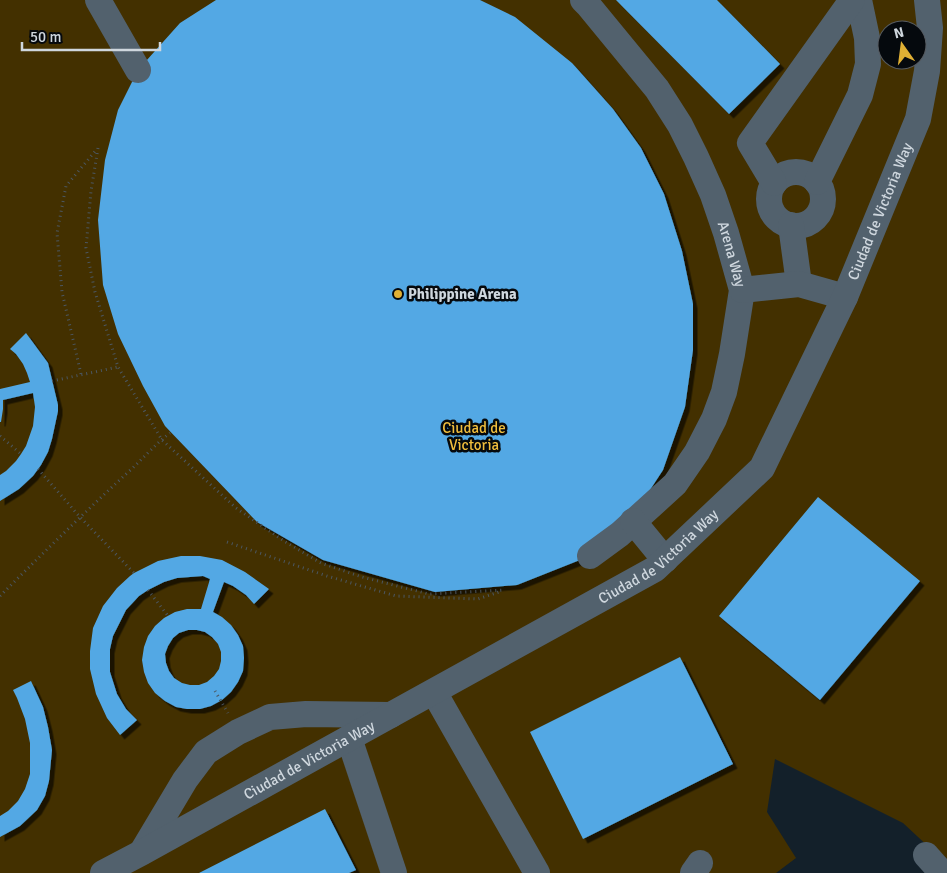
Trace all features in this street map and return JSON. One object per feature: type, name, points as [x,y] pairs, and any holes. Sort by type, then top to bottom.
[{"type":"street","points":[[98,0],[138,70]]},
{"type":"street","name":"Arena Way","points":[[583,0],[622,45],[656,89],[680,125],[713,195],[742,290],[724,392],[714,419],[697,452],[675,484],[620,534],[590,556]]},
{"type":"street","points":[[774,183],[750,143],[852,0]]},
{"type":"street","points":[[817,182],[860,95],[868,64],[867,38],[859,0]]},
{"type":"street","name":"Ciudad de Victoria Way","points":[[103,873],[655,569],[762,468],[845,297],[918,119],[927,71],[930,28],[926,0]]},
{"type":"street","points":[[787,173],[804,173],[811,176],[817,182],[822,189],[823,205],[814,219],[800,226],[782,222],[776,216],[769,200],[770,191],[780,177],[787,173]]},
{"type":"street","points":[[791,225],[800,284]]},
{"type":"street","points":[[742,290],[800,284],[845,297]]},
{"type":"street","points":[[633,521],[665,560]]},
{"type":"street","points":[[434,692],[537,873]]},
{"type":"street","points":[[141,853],[186,780],[206,752],[238,732],[270,717],[306,714],[392,715]]},
{"type":"street","points":[[349,738],[394,873]]},
{"type":"path","points":[[81,374],[62,292],[57,233],[66,186],[98,148],[90,191],[86,248],[94,292],[118,367],[162,440],[236,508],[320,563],[362,577],[429,594],[504,590],[478,599],[396,596],[327,576],[227,542]]},
{"type":"path","points":[[52,381],[118,367]]},
{"type":"path","points":[[0,596],[80,517],[170,433]]},
{"type":"path","points":[[0,436],[21,454]]},
{"type":"path","points":[[38,469],[80,517],[134,572]]},
{"type":"path","points":[[148,590],[168,616]]},
{"type":"green space","name":"Ciudad de Victoria","points":[[0,0],[947,0],[947,864],[903,823],[775,759],[767,812],[796,858],[776,873],[0,873]]},
{"type":"building","name":"Philippine Arena","points":[[216,0],[480,0],[515,17],[572,63],[613,109],[641,148],[664,194],[682,251],[693,304],[693,350],[685,407],[663,470],[635,513],[590,556],[517,585],[435,592],[323,560],[257,522],[165,426],[118,334],[103,285],[98,220],[105,160],[118,110],[138,70],[180,23]]},
{"type":"building","points":[[616,0],[717,0],[780,64],[729,114]]},
{"type":"building","points":[[26,333],[48,363],[58,411],[48,452],[41,465],[33,476],[19,489],[0,501],[0,475],[21,454],[33,426],[35,407],[33,393],[3,400],[0,422],[0,389],[30,382],[23,364],[10,349]]},
{"type":"building","points":[[818,497],[920,581],[820,700],[719,616]]},
{"type":"building","points":[[181,556],[200,556],[222,560],[245,572],[269,589],[254,604],[246,595],[224,582],[213,612],[231,625],[238,635],[243,646],[243,671],[231,692],[222,700],[200,709],[176,707],[155,693],[148,683],[142,660],[148,636],[164,618],[175,612],[187,609],[201,609],[210,579],[203,576],[177,578],[164,582],[139,596],[126,610],[113,636],[110,649],[110,672],[117,694],[126,709],[137,720],[120,735],[107,718],[96,694],[90,669],[93,628],[103,606],[117,588],[134,573],[158,561]],"holes":[[[197,630],[205,632],[218,644],[221,652],[221,661],[219,669],[207,682],[199,685],[190,685],[174,678],[169,671],[165,654],[173,638],[179,633]]]},
{"type":"building","points":[[680,657],[733,764],[583,839],[530,732]]},
{"type":"building","points":[[31,681],[43,707],[48,727],[52,750],[49,781],[45,796],[37,810],[20,826],[0,837],[0,816],[18,801],[25,789],[30,774],[30,743],[25,719],[13,690]]},
{"type":"building","points":[[325,809],[356,870],[349,873],[199,873]]},
{"type":"place","name":"Philippine Arena","points":[[398,294]]}]
